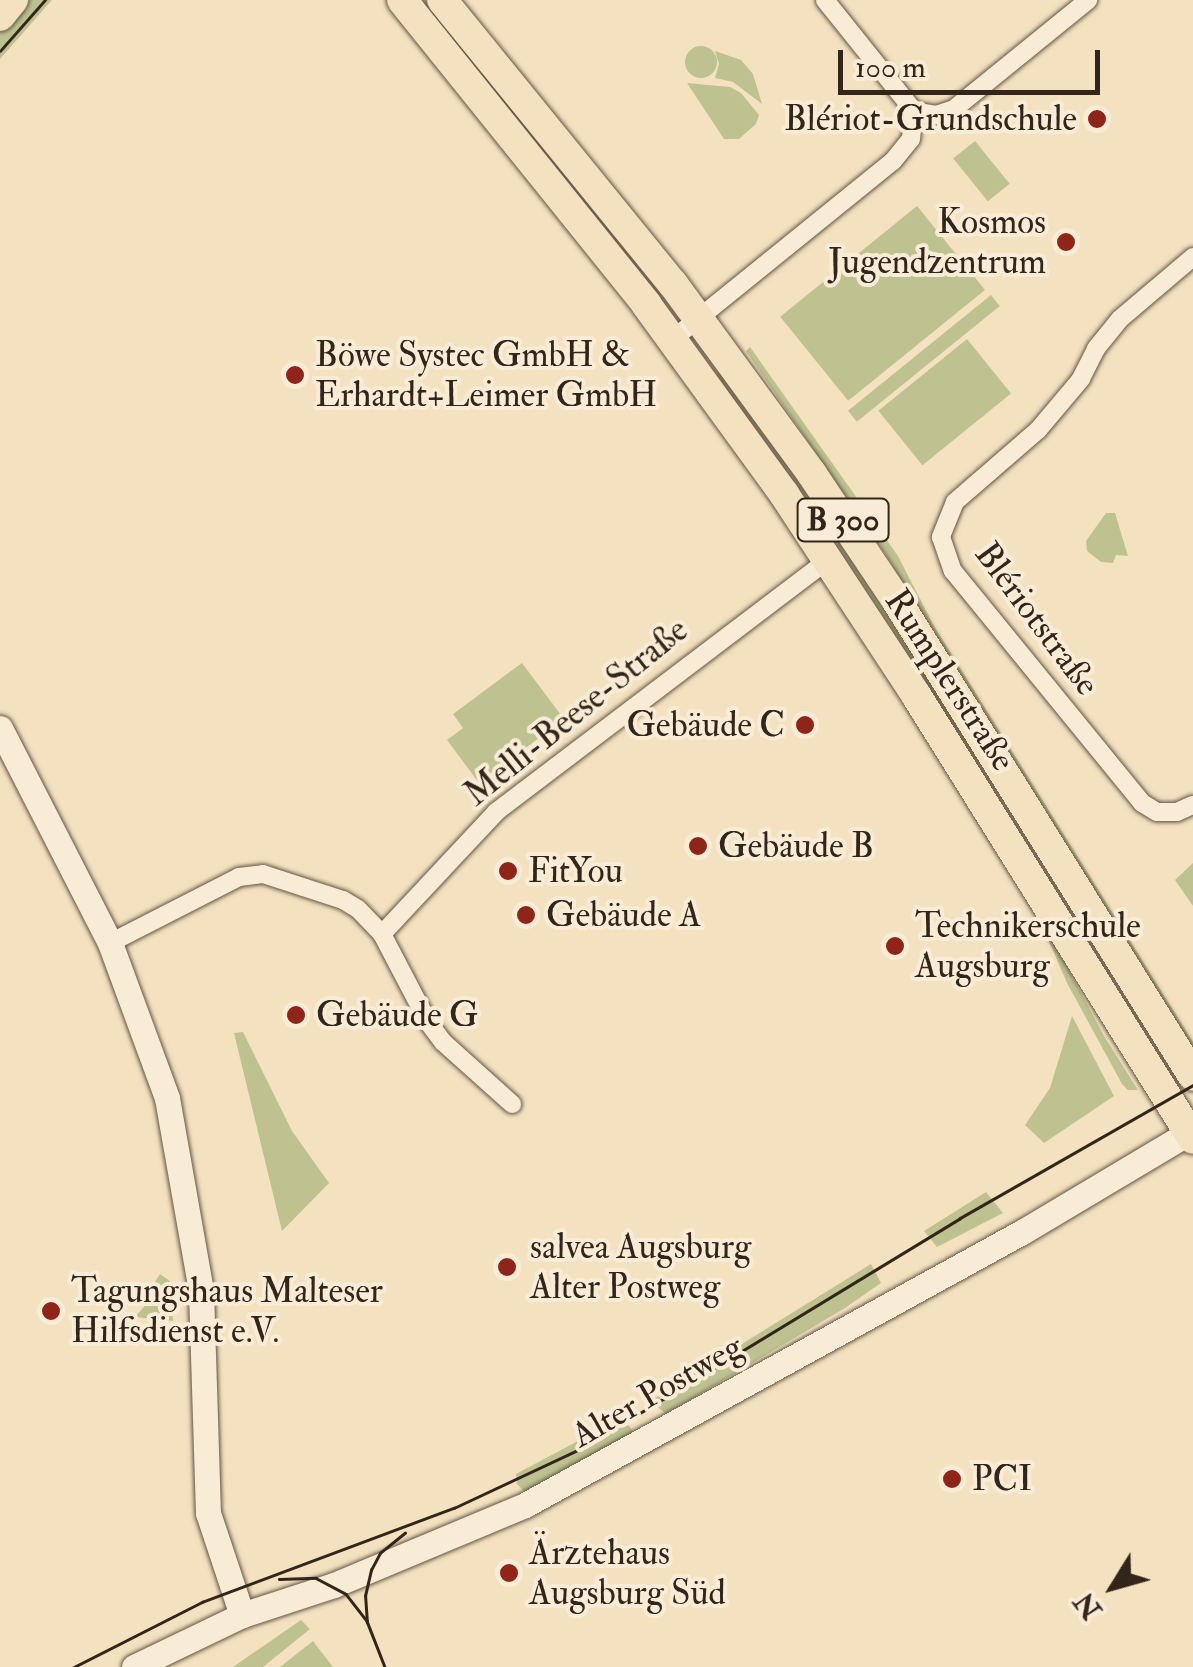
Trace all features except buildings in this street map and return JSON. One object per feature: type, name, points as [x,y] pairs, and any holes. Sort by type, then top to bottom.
[{"type":"main road","points":[[0,16],[13,0]]},
{"type":"main road","name":"Rumplerstraße","points":[[402,0],[672,339],[828,560],[1192,1134]]},
{"type":"main road","name":"Rumplerstraße","points":[[442,0],[700,320],[895,598],[1193,1076]]},
{"type":"street","points":[[825,0],[914,111],[936,115],[954,109],[1081,3]]},
{"type":"street","points":[[672,339],[893,161],[911,139],[914,111]]},
{"type":"street","name":"Blériotstraße","points":[[1193,258],[1120,319],[1096,349],[1081,379],[1038,430],[955,502],[941,537],[953,571],[1142,804],[1157,812],[1177,812],[1193,805]]},
{"type":"street","name":"Melli-Beese-Straße","points":[[382,934],[496,812],[828,560]]},
{"type":"street","points":[[0,728],[110,943],[167,1098],[186,1192],[205,1351],[208,1513],[242,1615]]},
{"type":"street","points":[[110,943],[239,877],[263,874],[343,900],[358,908],[382,934],[428,1022],[512,1104]]},
{"type":"street","name":"Alter Postweg","points":[[134,1667],[242,1615],[383,1566],[559,1488],[735,1386],[1022,1232],[1192,1134]]},
{"type":"green space","points":[[26,0],[52,0],[0,59],[0,30]]},
{"type":"green space","points":[[701,46],[712,51],[717,62],[712,73],[701,78],[690,73],[685,62],[690,51]]},
{"type":"green space","points":[[715,51],[741,60],[753,74],[762,104],[733,82],[715,78],[719,64]]},
{"type":"green space","points":[[687,83],[730,87],[741,93],[759,115],[756,124],[739,139],[724,139]]},
{"type":"green space","points":[[975,141],[1010,184],[988,201],[953,159]]},
{"type":"green space","points":[[917,206],[985,290],[848,401],[780,317]]},
{"type":"green space","points":[[991,295],[1000,306],[857,422],[848,411]]},
{"type":"green space","points":[[967,339],[1011,393],[922,465],[878,411]]},
{"type":"green space","points":[[750,347],[898,556],[934,626],[1193,1042],[1193,1055],[886,555],[746,351]]},
{"type":"green space","points":[[725,369],[848,546],[1011,809],[712,378]]},
{"type":"green space","points":[[1106,513],[1115,513],[1128,556],[1116,555],[1113,563],[1101,562],[1087,551],[1086,541]]},
{"type":"green space","points":[[522,663],[564,719],[479,783],[447,740],[463,728],[453,714]]},
{"type":"green space","points":[[975,819],[983,821],[1034,909]]},
{"type":"green space","points":[[1193,863],[1193,906],[1175,880]]},
{"type":"green space","points":[[1037,912],[1138,1090],[1128,1090],[1122,1084],[1067,983]]},
{"type":"green space","points":[[1072,1016],[1114,1096],[1044,1143],[1025,1125],[1050,1088]]},
{"type":"green space","points":[[243,1032],[292,1131],[329,1183],[282,1231],[234,1033]]},
{"type":"green space","points":[[986,1192],[1003,1213],[937,1247],[924,1231]]},
{"type":"green space","points":[[871,1264],[881,1283],[845,1308],[666,1414],[650,1401]]},
{"type":"green space","points":[[160,1274],[170,1281],[173,1321],[135,1317],[154,1295],[150,1289]]},
{"type":"green space","points":[[623,1417],[634,1433],[526,1493],[517,1484],[516,1474]]},
{"type":"green space","points":[[301,1620],[310,1629],[263,1667],[233,1667]]},
{"type":"green space","points":[[313,1641],[333,1667],[280,1667]]},
{"type":"tram line","points":[[0,51],[45,0]]},
{"type":"tram line","points":[[74,1667],[202,1602],[454,1508],[584,1447],[960,1218],[1193,1085]]},
{"type":"tram line","points":[[367,1623],[365,1596],[371,1570],[380,1553],[405,1533]]},
{"type":"tram line","points":[[279,1579],[316,1578],[346,1594],[367,1621],[385,1667]]},
{"type":"place","name":"Blériot-Grundschule","points":[[1097,119]]},
{"type":"place","name":"Kosmos Jugendzentrum","points":[[1066,242]]},
{"type":"place","name":"Böwe Systec GmbH & Erhardt+Leimer GmbH","points":[[295,375]]},
{"type":"place","name":"Gebäude C","points":[[805,725]]},
{"type":"place","name":"Gebäude B","points":[[698,846]]},
{"type":"place","name":"FitYou","points":[[508,871]]},
{"type":"place","name":"Gebäude A","points":[[526,915]]},
{"type":"place","name":"Technikerschule Augsburg","points":[[895,946]]},
{"type":"place","name":"Gebäude G","points":[[296,1015]]},
{"type":"place","name":"salvea Augsburg Alter Postweg","points":[[507,1267]]},
{"type":"place","name":"Tagungshaus Malteser Hilfsdienst e.V.","points":[[51,1311]]},
{"type":"place","name":"PCI","points":[[952,1479]]},
{"type":"place","name":"Ärztehaus Augsburg Süd","points":[[509,1573]]}]
